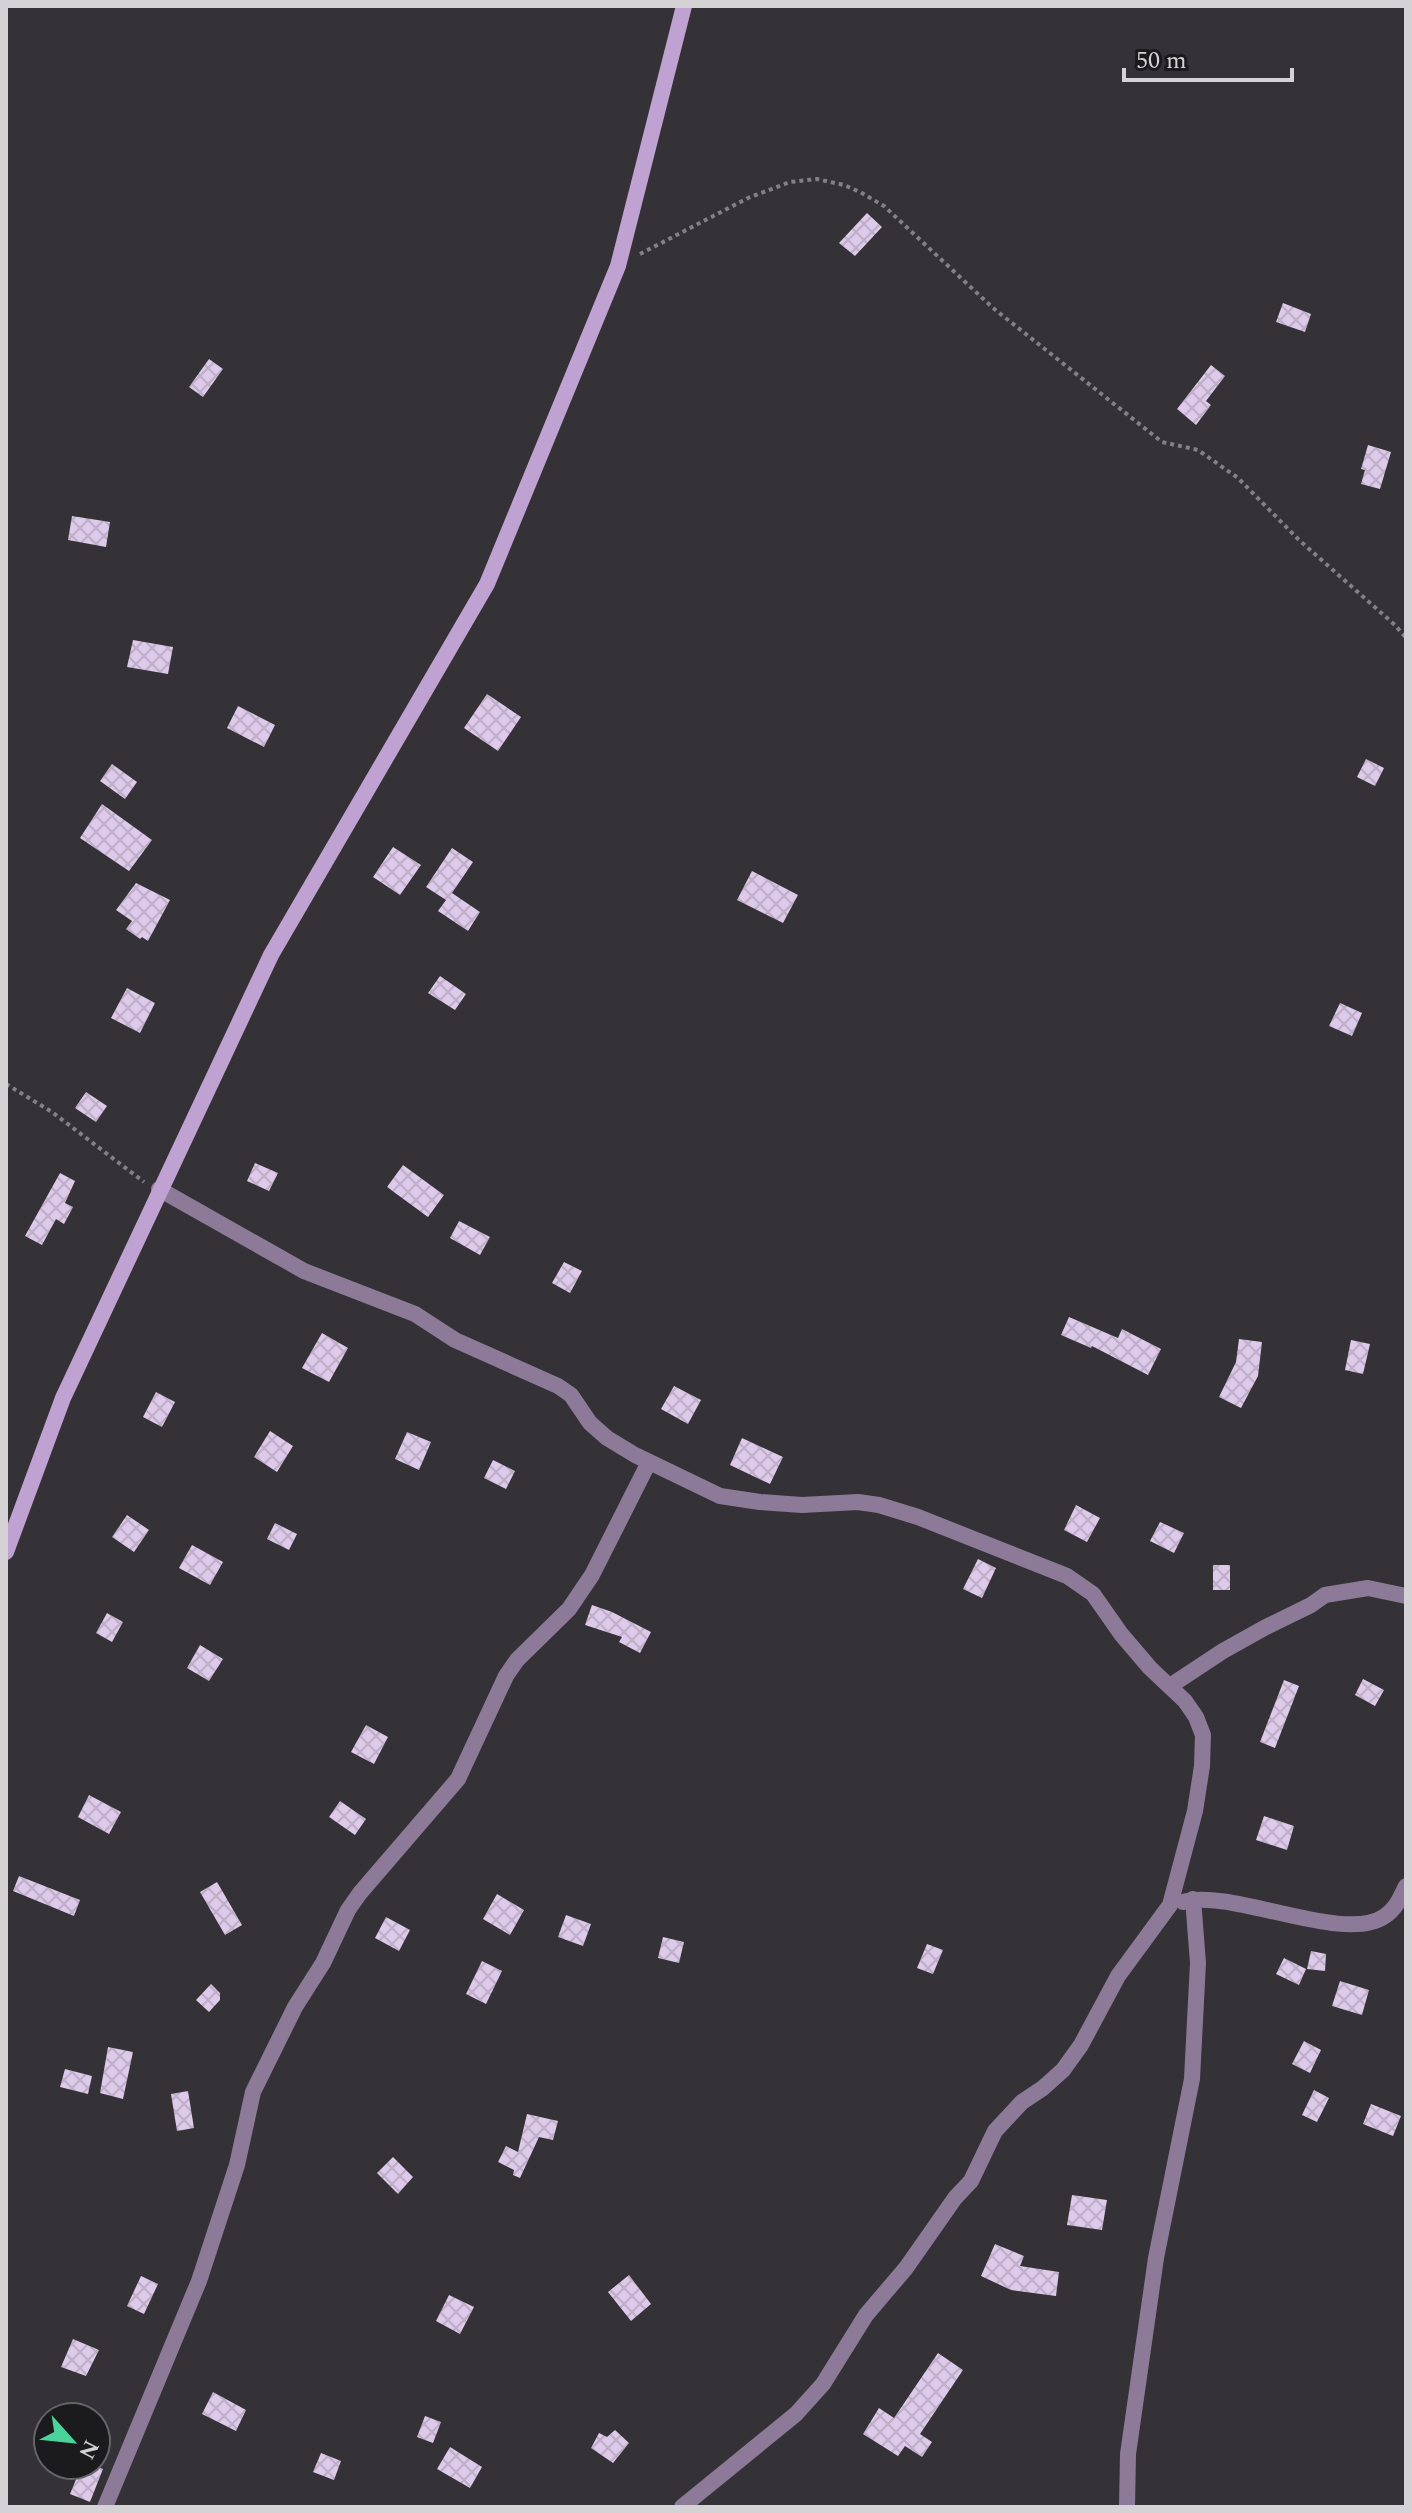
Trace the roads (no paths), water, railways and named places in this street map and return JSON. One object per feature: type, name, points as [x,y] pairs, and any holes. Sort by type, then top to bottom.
[{"type":"street","points":[[6,1552],[63,1398],[271,955],[487,584],[618,266],[684,6]]},
{"type":"street","points":[[159,1189],[304,1271],[415,1314],[455,1340],[558,1386],[571,1395],[590,1423],[607,1438],[720,1496],[802,1505],[858,1502],[879,1505],[918,1517],[1067,1576],[1093,1594],[1121,1634],[1191,1709],[1203,1735],[1195,1811],[1170,1905],[1118,1976],[1081,2045],[1063,2070],[1022,2102],[995,2131],[971,2181],[955,2198],[906,2268],[866,2315],[823,2384],[796,2414],[682,2507]]},
{"type":"street","points":[[105,2507],[199,2281],[237,2165],[253,2092],[295,2007],[323,1963],[348,1910],[360,1893],[458,1779],[512,1668],[569,1609],[592,1575],[649,1462]]},
{"type":"street","points":[[1170,1686],[1223,1651],[1325,1595],[1368,1588],[1406,1596]]},
{"type":"street","points":[[1170,1905],[1193,1899],[1321,1921],[1374,1922],[1396,1907],[1406,1886]]},
{"type":"street","points":[[1127,2507],[1128,2454],[1156,2258],[1192,2079],[1198,1963],[1193,1899]]}]
